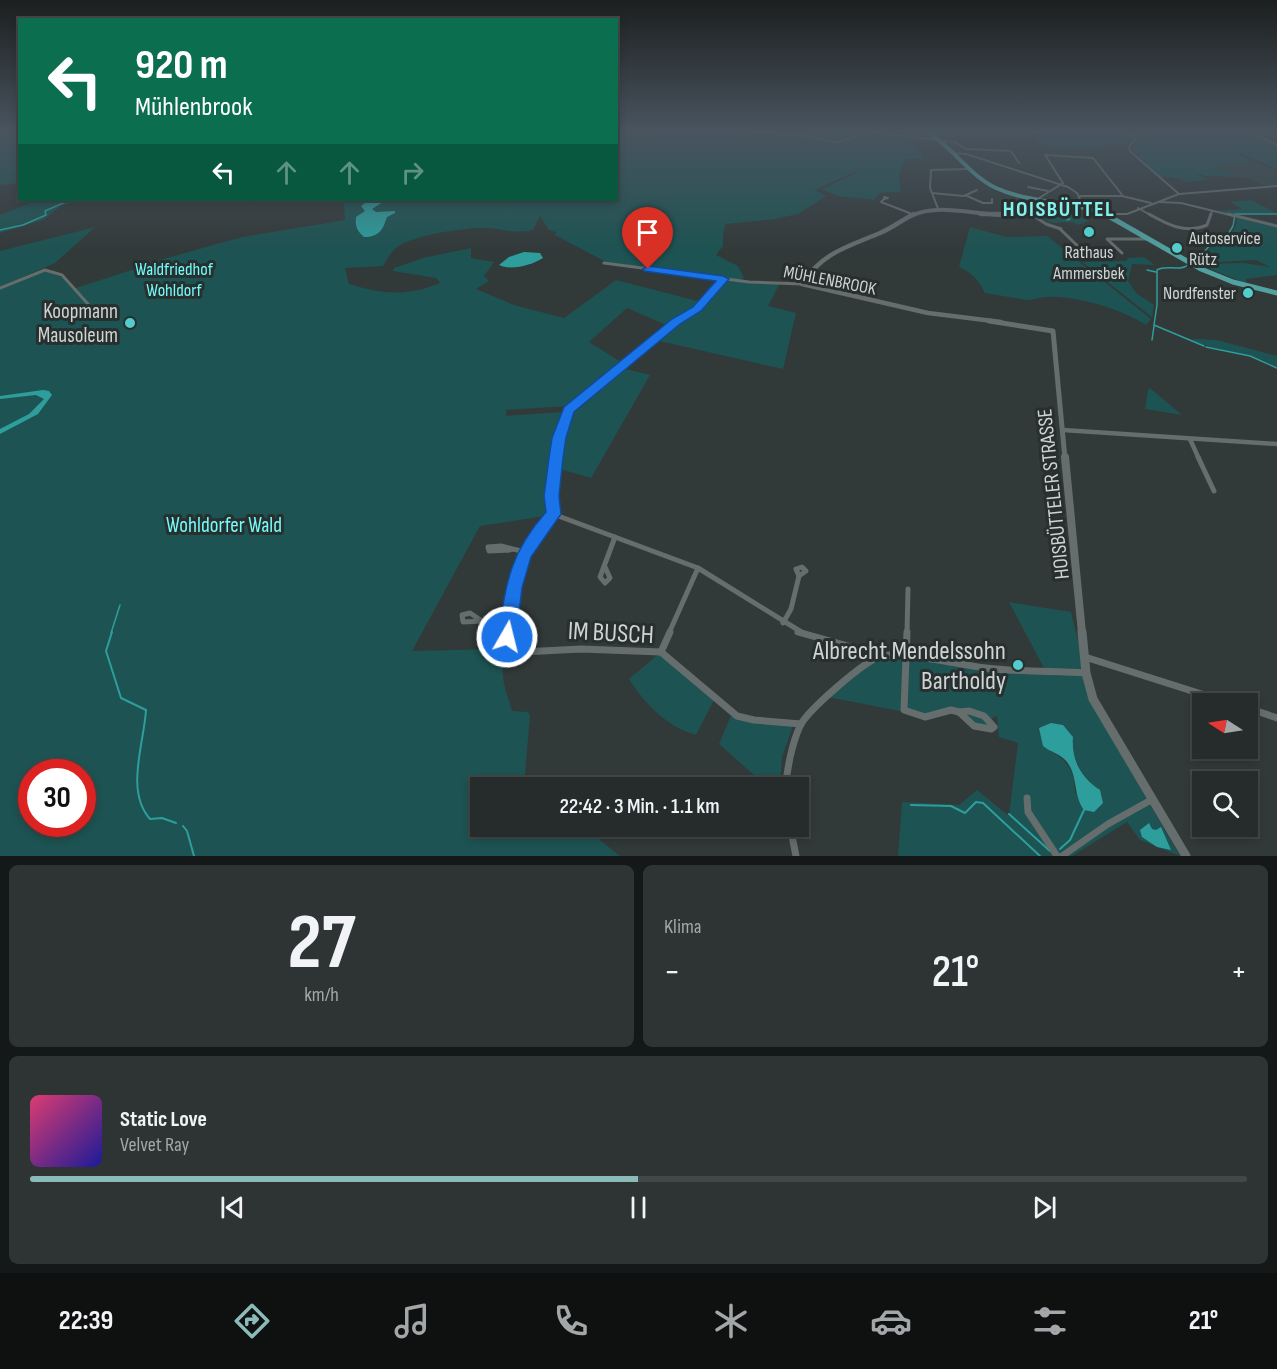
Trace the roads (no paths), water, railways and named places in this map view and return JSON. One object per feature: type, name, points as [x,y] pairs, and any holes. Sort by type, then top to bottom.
[{"type":"main road","points":[[972,172],[994,188],[1036,200],[1084,207],[1105,214],[1191,264],[1237,283],[1277,293]]},
{"type":"street","points":[[932,172],[932,193],[939,211]]},
{"type":"street","points":[[1021,172],[1075,190],[1085,205],[1084,207]]},
{"type":"street","points":[[884,199],[881,202],[912,214],[939,211],[994,216],[1016,214],[1063,183],[1057,172]]},
{"type":"street","points":[[1104,172],[1123,196]]},
{"type":"street","points":[[1154,172],[1179,194]]},
{"type":"street","points":[[1159,202],[1179,194],[1277,186]]},
{"type":"street","points":[[1028,187],[1048,191]]},
{"type":"street","points":[[965,195],[977,190]]},
{"type":"street","points":[[932,193],[965,195],[983,203],[992,203],[992,199]]},
{"type":"street","points":[[1080,196],[1123,196],[1153,203]]},
{"type":"street","points":[[1105,214],[1127,214],[1138,207],[1159,202],[1181,203],[1277,226]]},
{"type":"street","points":[[1138,207],[1165,222],[1192,231],[1208,224],[1212,212]]},
{"type":"street","points":[[1025,210],[1046,224],[1060,228],[1084,252]]},
{"type":"street","points":[[802,284],[816,264],[830,253],[892,228],[912,214]]},
{"type":"street","points":[[1122,253],[1107,239],[1148,239]]},
{"type":"street","name":"MÜHLENBROOK","points":[[604,263],[723,279],[802,284],[928,313],[1050,329]]},
{"type":"street","points":[[0,288],[45,270],[62,275],[88,304]]},
{"type":"street","points":[[554,514],[551,496],[556,458],[559,438],[568,410],[676,322],[697,309],[723,279]]},
{"type":"street","name":"HOISBÜTTELER STRASSE","points":[[1050,329],[1054,334],[1086,673],[1093,699],[1182,852]]},
{"type":"street","points":[[1063,430],[1277,444]]},
{"type":"street","points":[[1190,439],[1214,491]]},
{"type":"street","points":[[554,514],[698,568],[783,622],[822,640],[855,648],[871,659]]},
{"type":"street","points":[[482,621],[510,621],[514,588],[525,552],[537,533],[554,514]]},
{"type":"street","points":[[605,567],[615,537]]},
{"type":"street","points":[[510,550],[525,552]]},
{"type":"street","points":[[661,652],[698,568]]},
{"type":"street","points":[[783,622],[791,609],[799,576]]},
{"type":"street","points":[[908,589],[904,710],[925,717],[947,710],[976,712],[989,719],[994,727],[991,729],[974,726],[959,712]]},
{"type":"street","name":"IM BUSCH","points":[[510,621],[504,653],[580,649],[661,652],[732,713],[754,720],[801,724]]},
{"type":"street","points":[[786,777],[789,757],[801,724],[871,659],[884,655],[905,656],[988,668],[1086,673]]},
{"type":"street","points":[[1085,657],[1198,693]]},
{"type":"street","points":[[1258,711],[1277,718]]},
{"type":"street","points":[[1027,798],[1025,802],[1027,810],[1060,856],[1108,824],[1151,800]]},
{"type":"street","points":[[792,837],[796,856]]},
{"type":"water","points":[[368,201],[394,201],[383,202],[372,209],[376,212],[395,211],[395,213],[387,217],[377,234],[364,237],[356,223],[356,217],[365,211],[361,206]]},
{"type":"water","points":[[524,252],[540,253],[543,258],[521,266],[499,265],[509,257]]},
{"type":"water","points":[[49,391],[52,395],[38,414],[0,434],[0,429],[29,414],[44,399],[36,395],[0,399],[0,396]]},
{"type":"water","points":[[1051,723],[1063,725],[1073,737],[1074,753],[1079,767],[1087,780],[1100,790],[1103,803],[1094,812],[1084,810],[1078,798],[1073,773],[1067,762],[1043,746],[1039,728]]},
{"type":"water","points":[[1149,823],[1152,829],[1156,830],[1161,827],[1171,850],[1157,847],[1142,837],[1140,830]]},
{"type":"waterway","points":[[0,230],[23,225],[46,215],[45,211],[68,201]]},
{"type":"waterway","points":[[1194,264],[1216,238],[1227,236],[1233,226],[1235,214],[1277,214]]},
{"type":"waterway","points":[[1073,257],[1077,254]]},
{"type":"waterway","points":[[1188,265],[1181,268],[1157,270],[1157,305],[1154,325],[1204,346]]},
{"type":"waterway","points":[[1147,270],[1156,272]]},
{"type":"waterway","points":[[1152,340],[1154,326]]},
{"type":"waterway","points":[[1206,347],[1250,356],[1277,368]]},
{"type":"waterway","points":[[111,633],[120,605]]},
{"type":"waterway","points":[[112,632],[106,651],[121,698],[146,710],[137,781],[143,808],[150,819],[162,818],[176,823]]},
{"type":"waterway","points":[[911,805],[951,806],[965,813],[976,802],[983,803],[1040,856]]},
{"type":"waterway","points":[[1060,849],[1070,840],[1084,810]]},
{"type":"waterway","points":[[1009,814],[1050,851]]},
{"type":"waterway","points":[[183,826],[187,831],[194,856]]},
{"type":"place","name":"Rathaus Ammersbek","points":[[1089,232]]},
{"type":"place","name":"Autoservice Rütz","points":[[1177,248]]},
{"type":"place","name":"Nordfenster","points":[[1248,293]]},
{"type":"place","name":"Koopmann Mausoleum","points":[[130,323]]},
{"type":"place","name":"Albrecht Mendelssohn Bartholdy","points":[[1018,665]]},
{"type":"district","name":"HOISBÜTTEL","points":[[1059,208]]},
{"type":"park label","name":"Waldfriedhof Wohldorf","points":[[174,279]]},
{"type":"park label","name":"Wohldorfer Wald","points":[[224,525]]}]
